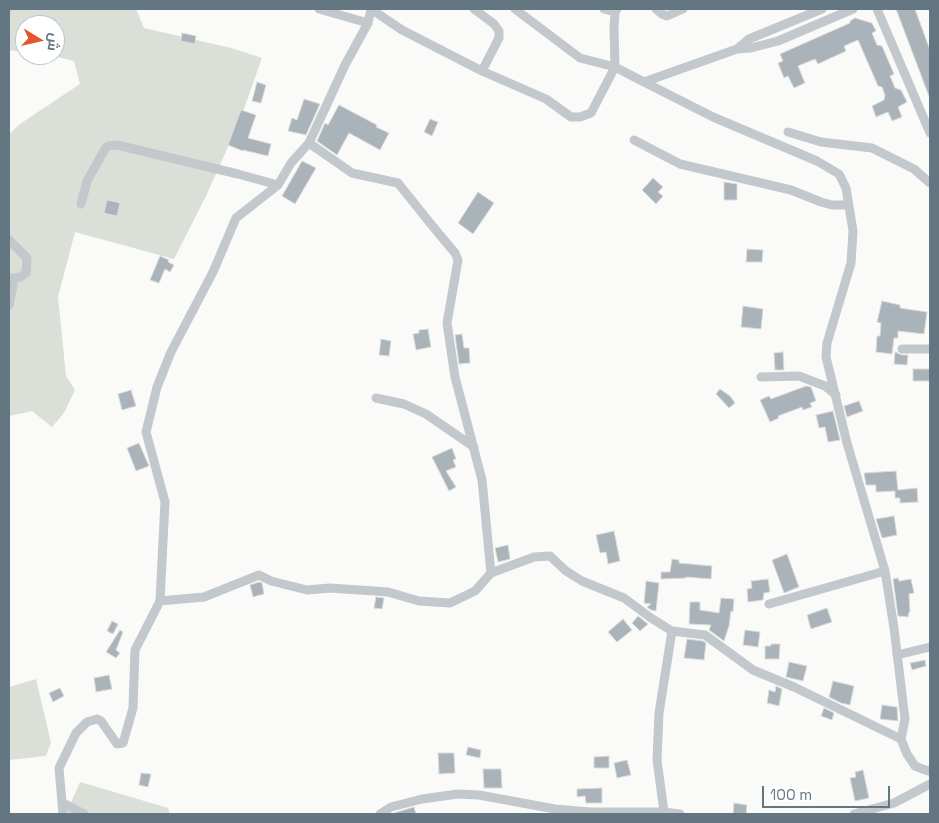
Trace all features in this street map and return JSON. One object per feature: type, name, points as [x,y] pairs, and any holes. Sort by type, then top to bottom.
[{"type":"street","points":[[319,9],[368,23]]},
{"type":"street","points":[[63,814],[59,768],[76,733],[87,722],[97,719],[102,721],[117,744],[123,743],[132,708],[135,650],[160,601],[165,502],[146,432],[157,387],[171,352],[213,272],[236,218],[278,185],[291,163],[309,143],[345,65],[368,23],[371,9],[402,30],[482,71],[546,99],[571,117],[580,117],[591,113],[615,67],[616,10],[604,9]]},
{"type":"street","points":[[474,9],[494,24],[499,31],[500,38],[482,71]]},
{"type":"street","points":[[515,9],[580,58],[615,67],[713,117],[817,161],[839,174],[846,188],[853,232],[850,263],[827,343],[826,357],[847,443],[885,571],[906,719],[901,739],[907,754],[915,766],[930,770]]},
{"type":"street","points":[[656,9],[667,16],[683,9]]},
{"type":"street","points":[[737,49],[749,39],[822,9]]},
{"type":"street","points":[[644,82],[737,49],[751,48],[778,41],[853,9]]},
{"type":"street","points":[[877,9],[928,120],[930,133]]},
{"type":"street","points":[[788,132],[821,142],[872,148],[914,169],[930,183]]},
{"type":"street","points":[[634,140],[680,164],[791,190],[832,205],[848,205]]},
{"type":"street","points":[[309,143],[352,172],[398,183],[456,252],[458,260],[447,323],[455,377],[482,480],[491,573]]},
{"type":"street","points":[[81,204],[87,181],[105,149],[108,146],[117,145],[278,185]]},
{"type":"street","points":[[9,240],[27,258],[26,273],[10,278],[13,285],[9,305]]},
{"type":"street","points":[[902,349],[930,349]]},
{"type":"street","points":[[761,377],[799,376],[825,386],[836,394]]},
{"type":"street","points":[[376,398],[404,404],[426,414],[474,446]]},
{"type":"street","points":[[160,601],[204,597],[259,575],[271,581],[307,590],[330,588],[388,592],[419,601],[450,603],[475,591],[491,573],[534,557],[550,556],[566,571],[582,581],[624,598],[672,631],[705,635],[753,670],[794,687],[901,739]]},
{"type":"street","points":[[769,604],[885,571]]},
{"type":"street","points":[[664,812],[657,760],[659,713],[672,631]]},
{"type":"street","points":[[897,655],[930,648]]},
{"type":"street","points":[[854,814],[894,802],[930,784]]},
{"type":"street","points":[[380,814],[391,807],[422,799],[458,794],[555,809],[590,812],[664,812],[680,814]]},
{"type":"street","points":[[63,802],[84,814]]},
{"type":"shaded area","points":[[136,9],[144,28],[231,48],[262,58],[240,120],[206,196],[174,259],[75,232],[58,297],[66,376],[75,390],[64,413],[52,427],[32,411],[9,416],[9,134],[20,124],[80,84],[74,61],[65,59],[65,15],[15,15],[15,51],[9,50],[9,10]]},
{"type":"shaded area","points":[[36,679],[51,743],[46,756],[9,760],[9,687]]},
{"type":"shaded area","points":[[80,782],[168,808],[170,814],[66,814]]},
{"type":"building","points":[[896,9],[915,9],[930,50],[930,99]]},
{"type":"building","points":[[855,18],[872,23],[876,31],[872,33],[877,45],[882,46],[894,74],[890,76],[895,88],[901,90],[907,102],[898,107],[902,117],[892,121],[888,112],[876,117],[872,106],[884,100],[885,95],[882,87],[878,86],[858,40],[844,46],[846,51],[818,64],[815,59],[798,66],[805,83],[794,88],[788,76],[784,78],[778,63],[783,61],[780,54],[850,23]]},
{"type":"building","points":[[182,33],[196,36],[195,44],[181,41]]},
{"type":"building","points":[[257,82],[266,85],[261,103],[252,101]]},
{"type":"building","points":[[304,99],[320,104],[306,135],[288,131],[292,118],[297,120]]},
{"type":"building","points":[[339,105],[389,133],[380,150],[349,133],[337,155],[317,141],[325,123],[328,125]]},
{"type":"building","points":[[241,110],[256,115],[248,138],[271,144],[268,156],[243,151],[228,145]]},
{"type":"building","points":[[430,119],[438,122],[432,136],[424,132]]},
{"type":"building","points":[[302,161],[316,168],[295,204],[282,196]]},
{"type":"building","points":[[653,178],[663,187],[658,192],[663,196],[656,204],[642,190]]},
{"type":"building","points":[[724,182],[737,184],[737,200],[724,200]]},
{"type":"building","points":[[478,192],[494,203],[473,234],[458,223]]},
{"type":"building","points":[[107,200],[120,203],[117,216],[104,213]]},
{"type":"building","points":[[747,249],[763,250],[762,262],[746,262]]},
{"type":"building","points":[[160,256],[169,260],[168,262],[174,265],[170,272],[165,269],[159,283],[150,280]]},
{"type":"building","points":[[882,301],[900,305],[900,308],[927,312],[924,334],[898,331],[898,338],[894,338],[892,354],[876,352],[877,336],[880,336],[881,323],[877,322]]},
{"type":"building","points":[[743,306],[763,309],[761,329],[741,327]]},
{"type":"building","points":[[428,329],[431,347],[416,350],[413,334],[419,333],[419,330]]},
{"type":"building","points":[[462,334],[464,348],[469,348],[470,363],[459,364],[455,335]]},
{"type":"building","points":[[381,339],[391,341],[389,356],[379,355]]},
{"type":"building","points":[[783,352],[784,370],[775,370],[774,353]]},
{"type":"building","points":[[895,352],[908,355],[907,365],[894,364]]},
{"type":"building","points":[[913,369],[930,369],[930,381],[913,381]]},
{"type":"building","points":[[806,386],[811,387],[816,401],[810,403],[812,407],[803,410],[802,407],[778,416],[779,418],[770,422],[760,400],[769,396],[771,399]]},
{"type":"building","points":[[720,389],[730,396],[735,403],[729,408],[716,394]]},
{"type":"building","points":[[131,390],[136,406],[122,410],[118,394]]},
{"type":"building","points":[[859,401],[863,411],[847,417],[844,406]]},
{"type":"building","points":[[833,411],[840,440],[828,442],[825,427],[819,428],[816,415]]},
{"type":"building","points":[[139,443],[149,466],[136,471],[127,448]]},
{"type":"building","points":[[452,448],[456,459],[453,460],[456,467],[446,471],[456,487],[449,491],[432,457]]},
{"type":"building","points":[[896,471],[898,490],[917,488],[918,502],[900,503],[900,498],[895,498],[895,491],[876,492],[876,485],[866,485],[864,473]]},
{"type":"building","points":[[894,516],[897,535],[882,538],[876,519]]},
{"type":"building","points":[[614,531],[620,561],[608,564],[606,552],[600,553],[596,535]]},
{"type":"building","points":[[508,545],[510,559],[498,562],[495,548]]},
{"type":"building","points":[[787,554],[799,587],[784,593],[772,560]]},
{"type":"building","points":[[672,559],[679,560],[679,563],[712,566],[711,579],[686,577],[661,579],[661,572],[670,572]]},
{"type":"building","points":[[898,578],[899,581],[911,579],[914,593],[909,594],[910,612],[908,617],[898,616],[893,579]]},
{"type":"building","points":[[768,579],[770,592],[764,593],[763,600],[748,602],[747,589],[752,588],[751,581]]},
{"type":"building","points":[[646,581],[659,583],[656,611],[647,607],[651,604],[644,603]]},
{"type":"building","points":[[262,583],[264,594],[253,597],[250,585]]},
{"type":"building","points":[[376,597],[384,598],[382,609],[374,608]]},
{"type":"building","points":[[721,598],[734,599],[733,612],[731,611],[724,641],[709,630],[711,625],[689,624],[690,602],[700,602],[700,610],[719,613]]},
{"type":"building","points":[[827,608],[832,622],[811,629],[807,615]]},
{"type":"building","points":[[638,616],[648,624],[640,631],[632,623]]},
{"type":"building","points":[[623,619],[632,630],[617,642],[608,632]]},
{"type":"building","points":[[112,621],[118,624],[113,634],[107,631]]},
{"type":"building","points":[[120,630],[123,632],[116,650],[120,653],[116,658],[106,652]]},
{"type":"building","points":[[745,630],[760,632],[758,647],[743,645]]},
{"type":"building","points":[[687,639],[706,643],[704,660],[684,658]]},
{"type":"building","points":[[771,644],[780,644],[779,659],[765,659],[765,646],[771,646]]},
{"type":"building","points":[[925,660],[926,666],[912,670],[910,663]]},
{"type":"building","points":[[789,662],[807,666],[803,681],[786,677]]},
{"type":"building","points":[[109,675],[112,689],[96,692],[94,678]]},
{"type":"building","points":[[833,681],[854,686],[850,705],[829,697]]},
{"type":"building","points":[[776,686],[782,689],[779,706],[767,703],[769,690],[775,692]]},
{"type":"building","points":[[60,688],[64,696],[53,702],[49,693]]},
{"type":"building","points":[[882,705],[897,707],[898,721],[880,719]]},
{"type":"building","points":[[824,708],[834,713],[832,720],[821,716]]},
{"type":"building","points":[[468,747],[481,750],[480,758],[466,755]]},
{"type":"building","points":[[438,753],[454,753],[455,773],[439,774]]},
{"type":"building","points":[[609,756],[609,768],[594,768],[594,757]]},
{"type":"building","points":[[627,760],[631,775],[617,778],[614,763]]},
{"type":"building","points":[[483,769],[501,769],[502,788],[484,788]]},
{"type":"building","points":[[863,770],[869,798],[855,801],[850,778],[856,777],[855,772]]},
{"type":"building","points":[[141,773],[151,774],[148,787],[139,785]]},
{"type":"building","points":[[602,788],[602,803],[586,803],[585,796],[577,797],[577,789]]},
{"type":"building","points":[[734,803],[747,805],[746,814],[733,814]]},
{"type":"building","points":[[414,807],[416,814],[391,814],[394,813]]}]
